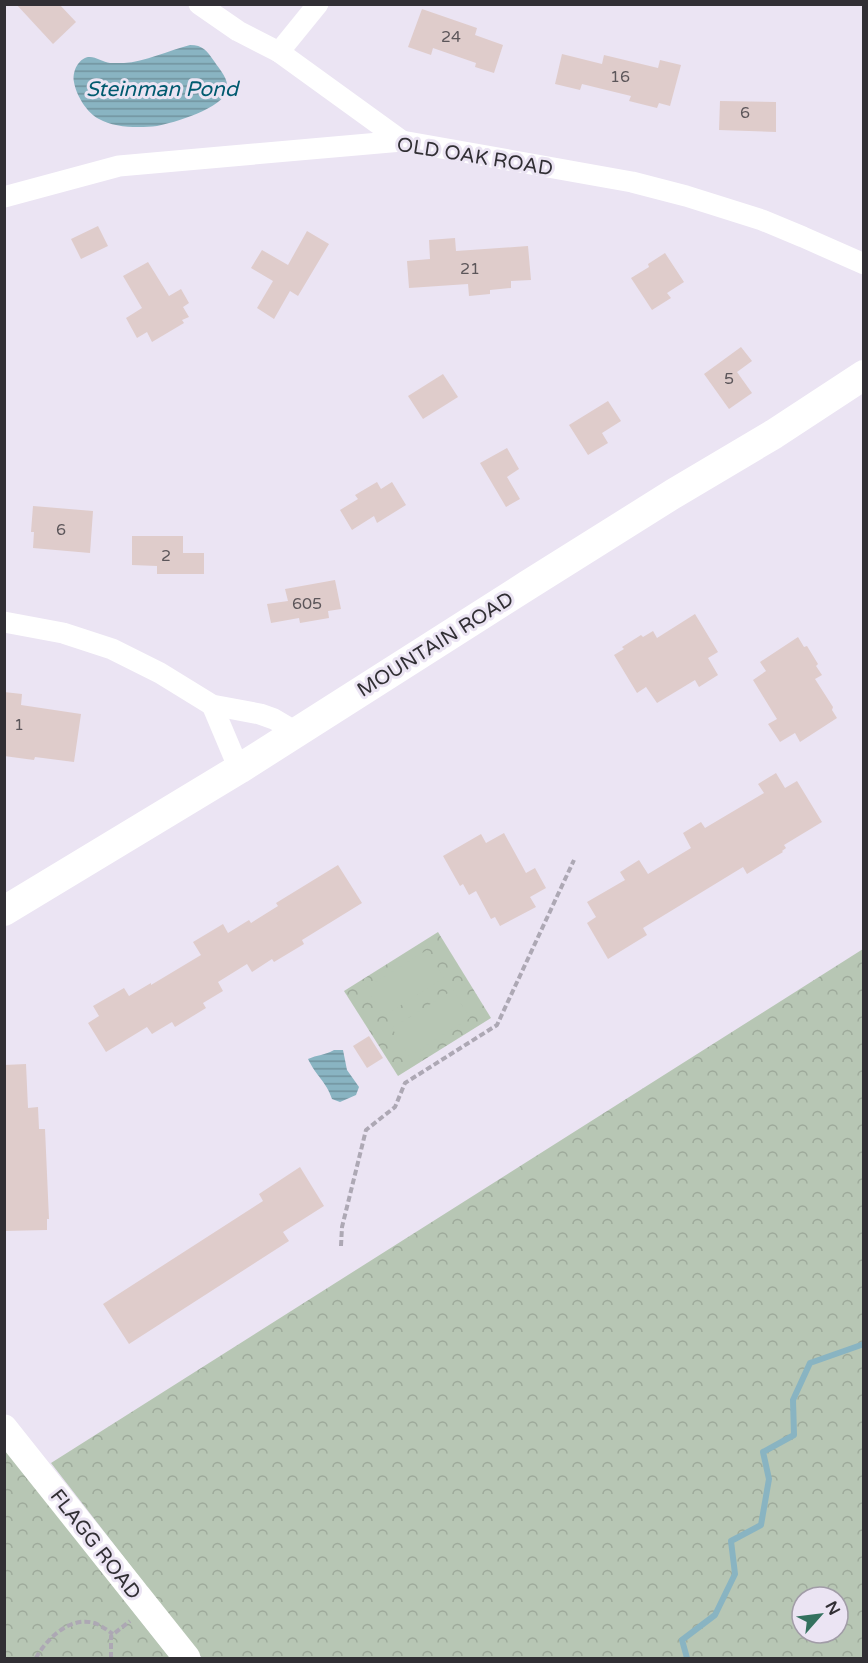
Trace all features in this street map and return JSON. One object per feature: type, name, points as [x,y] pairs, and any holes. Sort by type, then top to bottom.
[{"type":"main road","name":"MOUNTAIN ROAD","points":[[4,911],[239,769],[673,494],[774,434],[864,375]]},
{"type":"street","points":[[199,4],[238,31],[279,52],[402,141]]},
{"type":"street","points":[[279,52],[318,4]]},
{"type":"street","name":"OLD OAK ROAD","points":[[4,197],[119,166],[402,141],[632,182],[686,196],[762,220],[864,264]]},
{"type":"street","points":[[4,622],[63,633],[112,649],[160,673],[212,705],[260,714],[296,732]]},
{"type":"street","points":[[212,705],[239,769]]},
{"type":"street","name":"FLAGG ROAD","points":[[4,1428],[187,1659]]},
{"type":"path","points":[[341,1246],[342,1227],[366,1130],[395,1107],[405,1083],[497,1025],[574,860]]},
{"type":"path","points":[[111,1659],[110,1641],[113,1634],[147,1608]]},
{"type":"path","points":[[36,1659],[54,1635],[78,1621],[96,1623],[113,1634]]},
{"type":"green space","points":[[438,932],[491,1018],[398,1076],[344,991]]},
{"type":"green space","points":[[863,949],[863,1658],[202,1658],[51,1463]]},
{"type":"green space","points":[[427,950],[444,978],[384,1016],[366,988]]},
{"type":"green space","points":[[453,990],[470,1018],[409,1056],[392,1028]]},
{"type":"green space","points":[[5,1449],[170,1658],[5,1658]]},
{"type":"water","name":"Steinman Pond","points":[[190,45],[201,47],[207,52],[227,82],[224,97],[197,114],[157,126],[119,126],[95,116],[86,108],[77,92],[74,74],[84,58],[93,57],[110,63],[124,63]]},
{"type":"water","points":[[334,1050],[343,1050],[347,1070],[359,1087],[356,1095],[340,1102],[332,1099],[308,1059]]},
{"type":"building","points":[[16,4],[59,4],[76,22],[53,44]]},
{"type":"building","points":[[422,9],[477,28],[475,35],[503,45],[494,73],[475,67],[476,63],[433,48],[431,55],[408,47]]},
{"type":"building","points":[[562,54],[602,64],[604,55],[658,68],[660,60],[681,65],[670,106],[659,103],[657,108],[629,101],[631,96],[582,84],[580,90],[555,84]]},
{"type":"building","points":[[720,101],[776,102],[776,132],[719,130]]},
{"type":"building","points":[[98,226],[108,246],[81,259],[71,239]]},
{"type":"building","points":[[307,231],[329,244],[298,296],[290,291],[274,319],[257,308],[273,281],[251,268],[262,250],[288,265]]},
{"type":"building","points":[[455,238],[456,251],[528,246],[531,280],[511,281],[511,288],[490,290],[490,294],[469,296],[468,284],[409,288],[407,261],[430,259],[429,240]]},
{"type":"building","points":[[665,253],[684,282],[667,293],[671,298],[652,310],[631,278],[649,267],[648,264]]},
{"type":"building","points":[[148,262],[169,296],[181,289],[189,303],[183,307],[189,317],[182,320],[184,323],[152,342],[147,332],[137,338],[126,318],[142,308],[123,276]]},
{"type":"building","points":[[741,347],[752,361],[737,372],[752,393],[729,409],[704,374]]},
{"type":"building","points":[[443,374],[458,397],[423,419],[408,396]]},
{"type":"building","points":[[608,401],[621,421],[602,433],[608,443],[588,455],[569,425]]},
{"type":"building","points":[[507,448],[519,469],[507,477],[520,499],[506,507],[480,463]]},
{"type":"building","points":[[377,482],[381,489],[392,482],[406,505],[377,523],[374,516],[352,530],[340,510],[358,499],[355,495]]},
{"type":"building","points":[[33,506],[93,511],[90,553],[33,548],[34,532],[31,532]]},
{"type":"building","points":[[132,536],[183,536],[183,553],[204,553],[204,574],[157,574],[157,566],[132,565]]},
{"type":"building","points":[[335,580],[341,609],[328,611],[329,618],[300,623],[299,618],[271,623],[267,604],[288,601],[285,589]]},
{"type":"building","points":[[695,614],[718,652],[708,658],[718,675],[699,687],[695,680],[657,703],[646,687],[637,693],[614,655],[641,635],[643,637],[653,631],[657,638]]},
{"type":"building","points":[[798,637],[804,647],[807,646],[818,664],[816,666],[822,675],[815,679],[833,707],[832,710],[837,718],[800,742],[795,733],[780,742],[768,724],[777,719],[753,680],[766,671],[760,662]]},
{"type":"building","points":[[4,692],[22,694],[21,705],[81,714],[74,762],[4,756]]},
{"type":"building","points":[[776,773],[785,788],[797,781],[822,822],[784,845],[786,848],[783,852],[747,874],[743,867],[643,928],[647,935],[608,959],[587,923],[596,917],[587,902],[625,880],[620,872],[639,860],[648,874],[691,848],[683,833],[701,822],[705,828],[764,793],[758,784]]},
{"type":"building","points":[[504,833],[526,873],[535,868],[546,888],[530,897],[536,907],[500,926],[495,917],[491,919],[476,891],[469,895],[463,884],[460,886],[443,856],[481,834],[486,843]]},
{"type":"building","points":[[338,865],[362,903],[302,940],[304,944],[274,962],[272,959],[252,972],[247,964],[218,982],[223,991],[203,1003],[206,1008],[175,1027],[172,1022],[152,1034],[147,1027],[106,1052],[88,1023],[99,1016],[93,1006],[124,988],[129,996],[151,983],[151,985],[201,955],[193,942],[223,924],[228,933],[249,920],[251,923],[278,906],[276,903]]},
{"type":"building","points":[[369,1036],[383,1058],[367,1068],[353,1046]]},
{"type":"building","points":[[26,1064],[28,1108],[38,1107],[39,1129],[45,1129],[49,1219],[47,1219],[47,1230],[4,1231],[4,1065]]},
{"type":"building","points":[[300,1167],[324,1206],[283,1232],[289,1241],[129,1344],[103,1304],[263,1201],[259,1194]]},
{"type":"waterway","points":[[687,1658],[682,1640],[715,1615],[735,1574],[731,1541],[761,1525],[769,1479],[763,1452],[794,1435],[793,1400],[810,1363],[864,1344]]}]
